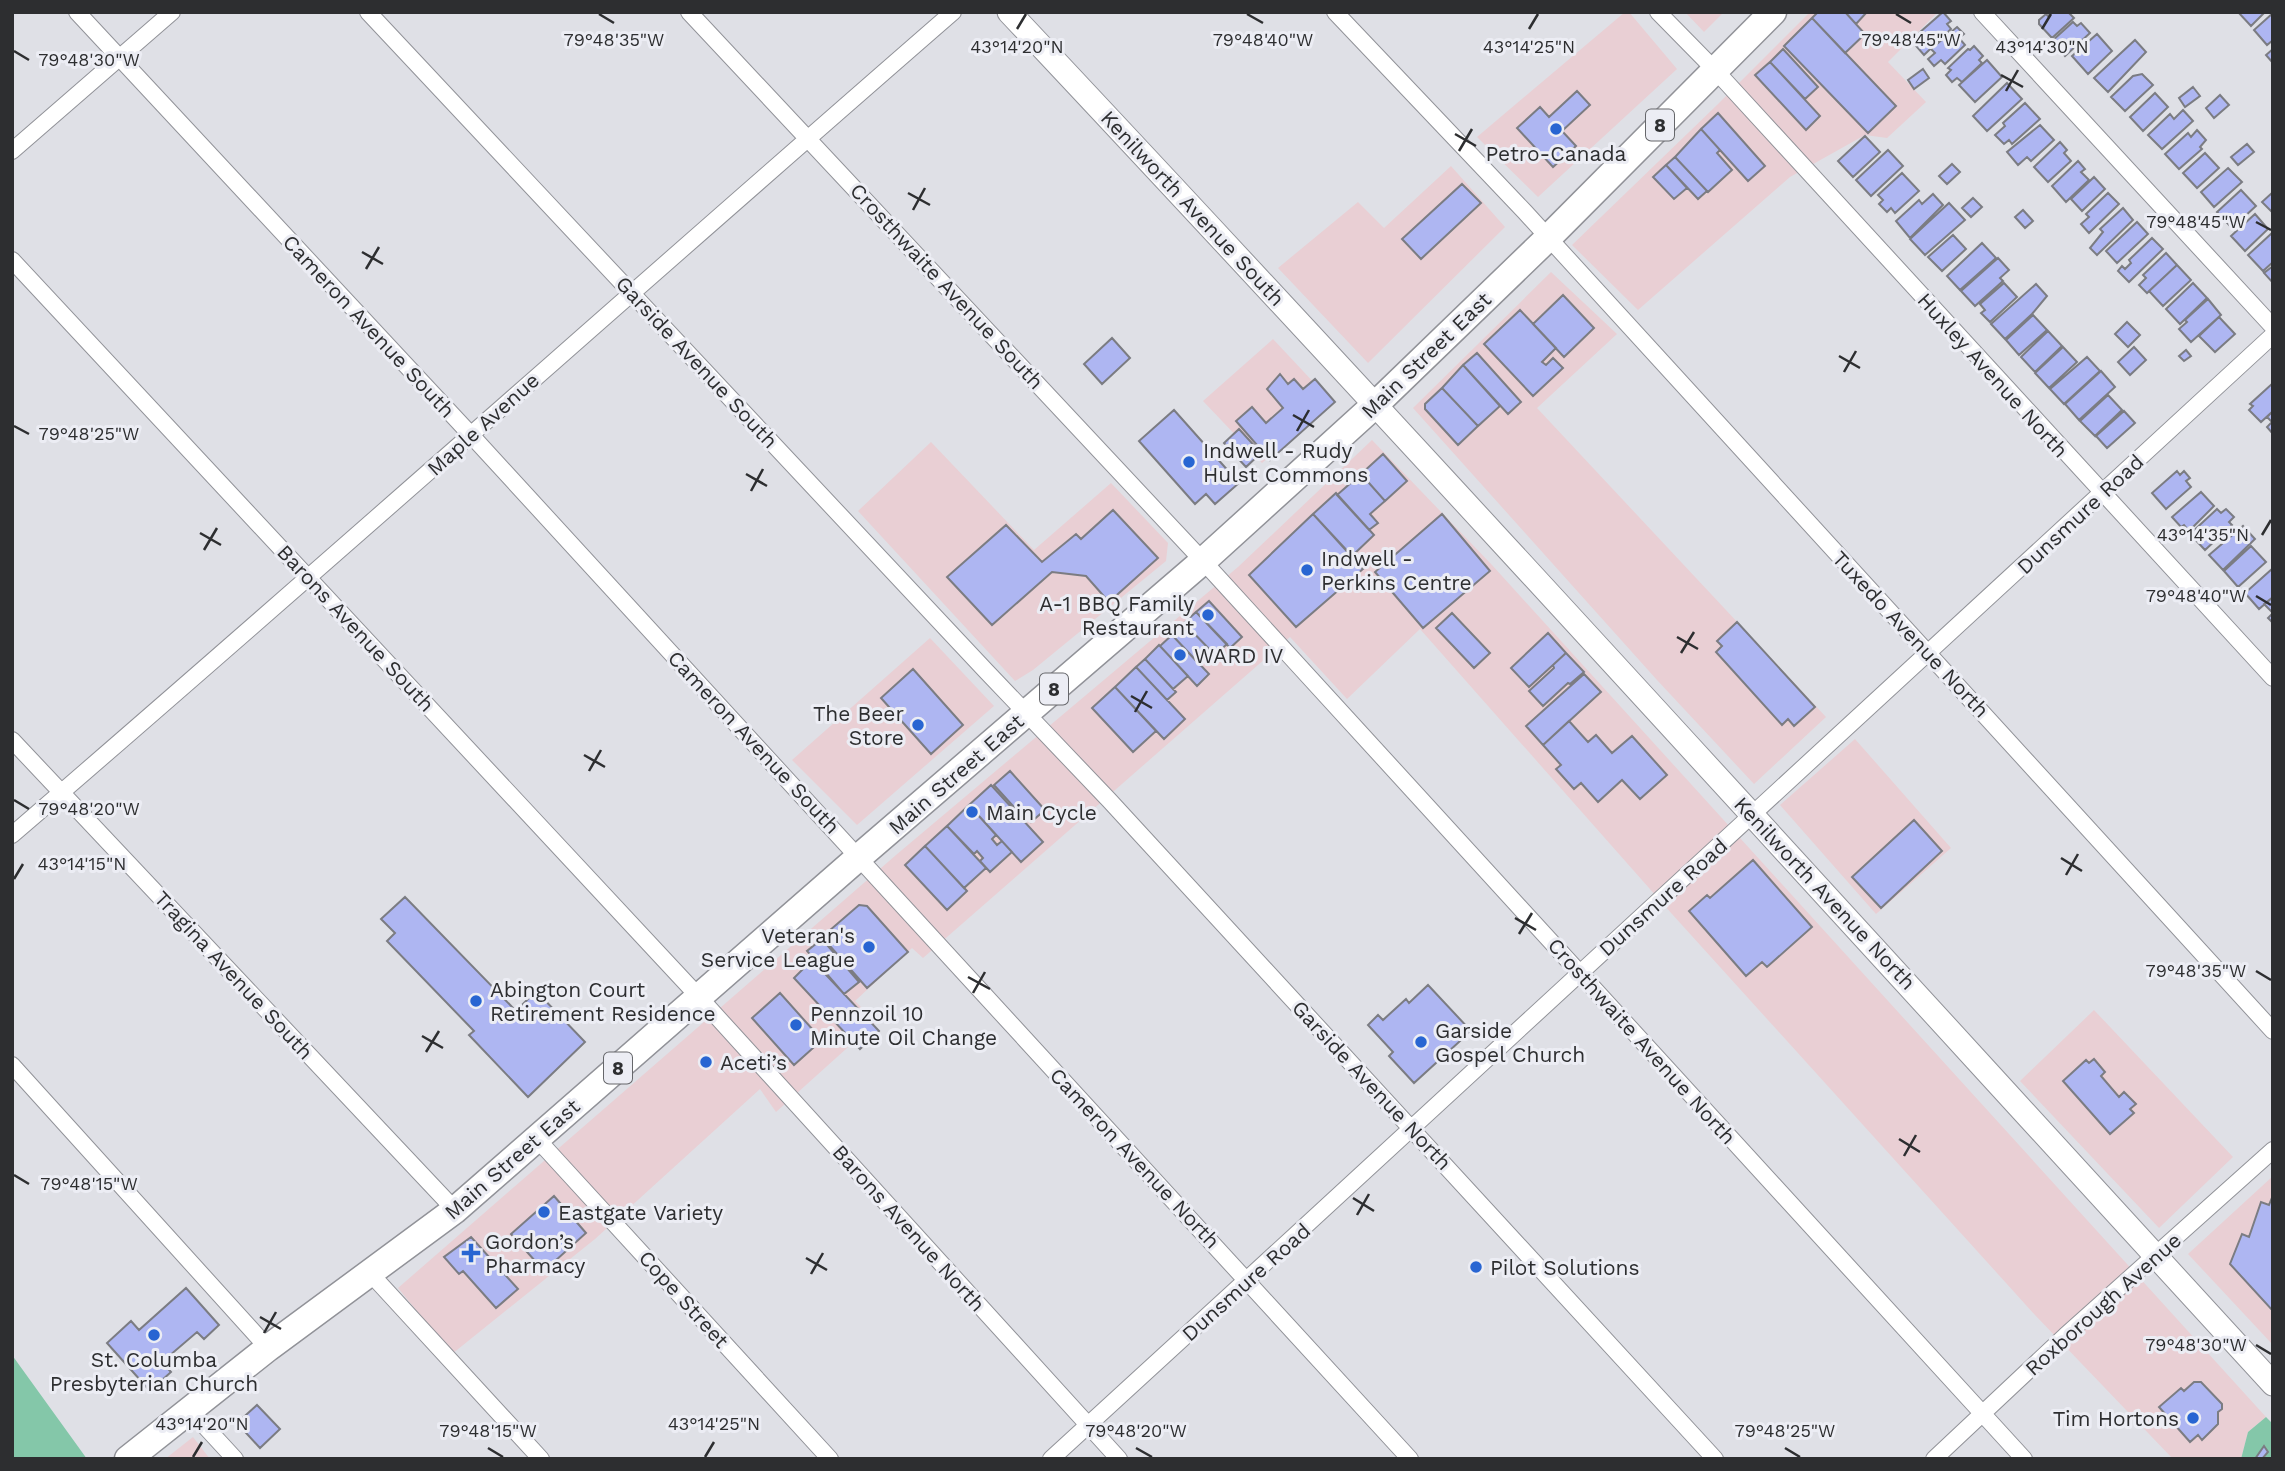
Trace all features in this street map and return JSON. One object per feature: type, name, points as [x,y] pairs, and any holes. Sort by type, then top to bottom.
[{"type":"main road","name":"Kenilworth Avenue South","points":[[1009,12],[1376,404]]},
{"type":"main road","name":"Main Street East","points":[[128,1459],[268,1348],[455,1210],[1203,561],[1376,404],[1548,238],[1773,12]]},
{"type":"main road","name":"Kenilworth Avenue North","points":[[1376,404],[2273,1384]]},
{"type":"street","name":"Cameron Avenue South","points":[[77,12],[859,857]]},
{"type":"street","points":[[12,151],[173,12]]},
{"type":"street","name":"Garside Avenue South","points":[[368,12],[1025,713]]},
{"type":"street","name":"Crosthwaite Avenue South","points":[[689,12],[1203,561]]},
{"type":"street","name":"Maple Avenue","points":[[12,835],[310,578],[953,12]]},
{"type":"street","name":"Tuxedo Avenue North","points":[[1335,12],[1548,238],[2273,1031]]},
{"type":"street","name":"Huxley Avenue North","points":[[1658,12],[1715,70],[2273,678]]},
{"type":"street","points":[[1982,12],[2273,327]]},
{"type":"street","name":"Barons Avenue South","points":[[12,260],[699,997]]},
{"type":"street","name":"Dunsmure Road","points":[[1051,1459],[1413,1130],[2273,335]]},
{"type":"street","name":"Crosthwaite Avenue North","points":[[1203,561],[2024,1459]]},
{"type":"street","name":"Garside Avenue North","points":[[1025,713],[1109,800],[1715,1459]]},
{"type":"street","name":"Tragina Avenue South","points":[[12,740],[455,1210]]},
{"type":"street","name":"Cameron Avenue North","points":[[859,857],[1410,1459]]},
{"type":"street","name":"Barons Avenue North","points":[[699,997],[1119,1459]]},
{"type":"street","points":[[12,1065],[268,1348]]},
{"type":"street","name":"Cope Street","points":[[537,1139],[830,1459]]},
{"type":"street","name":"Roxborough Avenue","points":[[1934,1459],[2065,1336],[2273,1150]]},
{"type":"street","points":[[370,1273],[541,1459]]},
{"type":"street","points":[[189,1409],[235,1459]]},
{"type":"shaded area","points":[[1625,12],[1629,12],[1677,69],[1538,197],[1477,137]]},
{"type":"shaded area","points":[[1685,12],[1724,12],[1704,32]]},
{"type":"shaded area","points":[[1810,12],[1938,12],[1888,62],[1926,102],[1887,138],[1865,135],[1790,177],[1638,310],[1572,245]]},
{"type":"shaded area","points":[[1451,166],[1505,227],[1368,363],[1278,268],[1358,202],[1384,228]]},
{"type":"shaded area","points":[[1551,272],[1617,334],[1537,408],[1826,717],[1754,784],[1413,408]]},
{"type":"shaded area","points":[[1273,339],[1332,402],[1262,463],[1203,401]]},
{"type":"shaded area","points":[[1372,440],[1492,565],[2266,1417],[2248,1432],[2241,1459],[2173,1459],[2035,1315],[1672,914],[1420,629],[1347,699],[1290,637],[923,958],[912,948],[855,1001],[876,1022],[776,1112],[760,1089],[595,1239],[452,1354],[398,1288],[896,855],[1238,567]]},
{"type":"shaded area","points":[[931,442],[1034,550],[1111,483],[1168,543],[1166,561],[1033,670],[1015,681],[858,511]]},
{"type":"shaded area","points":[[930,638],[994,706],[857,825],[792,760]]},
{"type":"shaded area","points":[[1855,739],[1951,848],[1876,914],[1780,805]]},
{"type":"shaded area","points":[[2094,1010],[2233,1157],[2159,1228],[2020,1081]]},
{"type":"shaded area","points":[[2273,1176],[2273,1345],[2188,1254]]},
{"type":"shaded area","points":[[193,1437],[210,1459],[165,1459]]},
{"type":"green space","points":[[12,1355],[87,1459],[12,1459]]},
{"type":"green space","points":[[2266,1417],[2273,1424],[2273,1459],[2241,1459],[2248,1432]]},
{"type":"building","points":[[1818,12],[1845,12],[1865,34],[1845,53],[1812,18]]},
{"type":"building","points":[[1845,12],[1867,12],[1856,24]]},
{"type":"building","points":[[1943,12],[1951,21],[1947,24],[1951,29],[1924,55],[1911,40]]},
{"type":"building","points":[[2052,12],[2068,12],[2074,18],[2052,38],[2039,24],[2039,20]]},
{"type":"building","points":[[2238,12],[2265,12],[2251,26]]},
{"type":"building","points":[[2273,13],[2273,40],[2267,45],[2254,30]]},
{"type":"building","points":[[1812,18],[1896,106],[1868,133],[1784,46]]},
{"type":"building","points":[[2073,22],[2077,26],[2081,23],[2090,33],[2065,56],[2052,41]]},
{"type":"building","points":[[1957,27],[1964,34],[1959,38],[1965,45],[1945,64],[1941,60],[1934,66],[1928,59],[1935,53],[1931,49]]},
{"type":"building","points":[[2097,34],[2112,51],[2088,74],[2072,56]]},
{"type":"building","points":[[2135,40],[2146,52],[2108,92],[2094,78]]},
{"type":"building","points":[[1974,46],[1983,56],[1979,60],[1982,63],[1962,82],[1957,78],[1952,82],[1946,75],[1951,70],[1948,68]]},
{"type":"building","points":[[1783,49],[1818,87],[1805,99],[1770,62]]},
{"type":"building","points":[[2273,49],[2273,63],[2266,55]]},
{"type":"building","points":[[1987,60],[2002,77],[1975,102],[1959,85]]},
{"type":"building","points":[[1770,62],[1820,116],[1806,130],[1755,75]]},
{"type":"building","points":[[1923,69],[1929,78],[1914,89],[1908,80]]},
{"type":"building","points":[[2142,74],[2153,85],[2125,111],[2111,97],[2133,76]]},
{"type":"building","points":[[2007,83],[2022,99],[1987,131],[1973,116]]},
{"type":"building","points":[[2193,87],[2200,96],[2185,107],[2179,98]]},
{"type":"building","points":[[1577,91],[1590,105],[1562,131],[1576,146],[1553,167],[1517,128],[1540,107],[1549,117]]},
{"type":"building","points":[[2155,93],[2168,107],[2143,131],[2130,117]]},
{"type":"building","points":[[2220,95],[2229,105],[2214,118],[2206,108]]},
{"type":"building","points":[[2025,103],[2040,119],[2012,144],[2009,140],[2004,144],[1995,135],[2005,126],[2003,123]]},
{"type":"building","points":[[2183,110],[2193,121],[2162,149],[2148,135],[2170,114],[2174,119]]},
{"type":"building","points":[[1718,113],[1765,166],[1748,181],[1701,129]]},
{"type":"building","points":[[2040,125],[2054,140],[2031,161],[2027,157],[2018,165],[2007,152]]},
{"type":"building","points":[[1701,129],[1720,150],[1717,153],[1732,170],[1708,192],[1675,157]]},
{"type":"building","points":[[2197,130],[2206,140],[2200,147],[2202,149],[2179,169],[2165,154],[2188,133],[2191,137]]},
{"type":"building","points":[[1865,136],[1880,152],[1853,177],[1838,161]]},
{"type":"building","points":[[2060,142],[2071,161],[2048,182],[2034,167]]},
{"type":"building","points":[[2247,144],[2254,152],[2238,165],[2231,157]]},
{"type":"building","points":[[1888,150],[1903,166],[1871,196],[1856,180]]},
{"type":"building","points":[[2205,153],[2219,168],[2197,188],[2183,173]]},
{"type":"building","points":[[1675,157],[1707,191],[1698,199],[1666,165]]},
{"type":"building","points":[[2078,161],[2085,169],[2081,172],[2089,180],[2066,202],[2052,186]]},
{"type":"building","points":[[1952,164],[1960,172],[1947,184],[1939,176]]},
{"type":"building","points":[[1666,165],[1687,188],[1674,199],[1653,177]]},
{"type":"building","points":[[2228,168],[2242,182],[2214,207],[2201,192]]},
{"type":"building","points":[[1902,173],[1919,191],[1895,213],[1891,208],[1887,212],[1879,204],[1883,200],[1878,195]]},
{"type":"building","points":[[2094,177],[2105,189],[2082,211],[2071,199]]},
{"type":"building","points":[[1462,184],[1481,203],[1421,259],[1402,239]]},
{"type":"building","points":[[2241,190],[2256,206],[2232,228],[2217,212]]},
{"type":"building","points":[[2273,192],[2273,210],[2271,211],[2262,202]]},
{"type":"building","points":[[2108,193],[2119,204],[2089,233],[2081,224],[2089,217],[2086,214]]},
{"type":"building","points":[[1933,194],[1943,205],[1910,238],[1896,221],[1919,200],[1922,204]]},
{"type":"building","points":[[1973,198],[1982,207],[1971,217],[1962,208]]},
{"type":"building","points":[[1949,203],[1965,220],[1925,255],[1910,239]]},
{"type":"building","points":[[2123,208],[2133,220],[2097,255],[2090,248],[2103,232],[2100,229]]},
{"type":"building","points":[[2023,210],[2033,221],[2025,228],[2015,217]]},
{"type":"building","points":[[2255,214],[2268,229],[2245,251],[2231,236]]},
{"type":"building","points":[[2137,222],[2148,234],[2117,263],[2106,251]]},
{"type":"building","points":[[2272,233],[2273,262],[2263,271],[2248,255]]},
{"type":"building","points":[[1953,235],[1966,249],[1942,271],[1928,257]]},
{"type":"building","points":[[2152,238],[2163,249],[2129,282],[2118,271],[2122,266],[2125,269],[2131,263],[2129,260]]},
{"type":"building","points":[[1982,243],[1996,258],[1960,290],[1947,276]]},
{"type":"building","points":[[2166,253],[2177,265],[2147,293],[2139,285],[2146,278],[2143,275]]},
{"type":"building","points":[[1998,258],[2009,270],[2000,278],[2003,281],[1975,306],[1961,291]]},
{"type":"building","points":[[2177,265],[2191,280],[2163,306],[2149,291]]},
{"type":"building","points":[[2273,266],[2273,283],[2264,273]]},
{"type":"building","points":[[2004,283],[2017,297],[1990,322],[1981,313],[1985,310],[1980,304]]},
{"type":"building","points":[[2193,283],[2207,298],[2180,324],[2166,309]]},
{"type":"building","points":[[2036,284],[2047,296],[2005,339],[1991,324]]},
{"type":"building","points":[[1563,295],[1594,328],[1564,357],[1533,324]]},
{"type":"building","points":[[2208,299],[2221,315],[2191,342],[2179,329]]},
{"type":"building","points":[[1520,310],[1556,348],[1542,362],[1546,365],[1553,358],[1563,368],[1533,396],[1484,344]]},
{"type":"building","points":[[2033,315],[2047,330],[2019,355],[2006,340]]},
{"type":"building","points":[[2219,317],[2235,334],[2215,352],[2199,336]]},
{"type":"building","points":[[2127,322],[2140,335],[2128,347],[2115,334]]},
{"type":"building","points":[[2048,331],[2062,346],[2035,372],[2021,357]]},
{"type":"building","points":[[1112,338],[1130,358],[1102,384],[1084,364]]},
{"type":"building","points":[[2063,347],[2077,362],[2049,388],[2035,373]]},
{"type":"building","points":[[2134,347],[2146,360],[2130,375],[2118,362]]},
{"type":"building","points":[[2186,350],[2191,356],[2184,361],[2179,356]]},
{"type":"building","points":[[1477,353],[1521,402],[1508,414],[1463,365]]},
{"type":"building","points":[[2087,357],[2100,371],[2064,404],[2050,389]]},
{"type":"building","points":[[1463,365],[1500,406],[1478,426],[1442,388]]},
{"type":"building","points":[[2101,371],[2115,387],[2079,420],[2065,404]]},
{"type":"building","points":[[1280,374],[1288,384],[1294,379],[1303,389],[1315,379],[1335,402],[1270,460],[1236,421],[1252,407],[1266,423],[1283,408],[1267,389]]},
{"type":"building","points":[[2273,383],[2273,411],[2261,422],[2249,410],[2253,406],[2250,404]]},
{"type":"building","points":[[1442,388],[1478,426],[1458,445],[1425,409],[1425,404]]},
{"type":"building","points":[[2108,395],[2122,410],[2095,436],[2080,421]]},
{"type":"building","name":"Indwell - Rudy Hulst Commons","points":[[1174,410],[1239,483],[1215,504],[1206,494],[1195,504],[1139,441]]},
{"type":"building","points":[[2124,411],[2135,423],[2107,448],[2096,436]]},
{"type":"building","points":[[2273,411],[2273,434],[2267,427],[2272,422],[2267,417]]},
{"type":"building","points":[[1239,429],[1261,453],[1246,467],[1224,443]]},
{"type":"building","points":[[1383,454],[1407,481],[1385,501],[1361,474]]},
{"type":"building","points":[[2177,471],[2180,475],[2184,471],[2190,478],[2186,481],[2191,487],[2166,509],[2152,493]]},
{"type":"building","points":[[1361,474],[1385,501],[1370,514],[1378,523],[1369,530],[1337,495]]},
{"type":"building","points":[[2201,492],[2214,506],[2189,531],[2172,517]]},
{"type":"building","points":[[1336,493],[1374,535],[1352,556],[1313,514]]},
{"type":"building","points":[[2217,509],[2221,513],[2226,509],[2234,517],[2229,522],[2232,525],[2205,550],[2190,534]]},
{"type":"building","points":[[1113,510],[1158,558],[1109,602],[1086,576],[1052,572],[992,625],[947,577],[1006,525],[1042,562],[1076,534],[1081,539]]},
{"type":"building","name":"Indwell - Perkins Centre","points":[[1313,514],[1363,569],[1296,627],[1249,575]]},
{"type":"building","points":[[1442,514],[1490,571],[1423,628],[1375,572]]},
{"type":"building","points":[[2243,526],[2255,539],[2223,570],[2209,555]]},
{"type":"building","points":[[2251,546],[2266,562],[2238,587],[2224,571]]},
{"type":"building","points":[[2272,569],[2273,597],[2259,609],[2245,593]]},
{"type":"building","points":[[2273,597],[2273,613],[2264,604]]},
{"type":"building","points":[[1209,601],[1242,637],[1230,648],[1196,612]]},
{"type":"building","points":[[1196,612],[1227,644],[1215,655],[1184,623]]},
{"type":"building","points":[[1452,613],[1490,653],[1474,668],[1436,628]]},
{"type":"building","points":[[1737,622],[1815,707],[1794,726],[1788,719],[1782,725],[1716,652],[1722,646],[1717,641]]},
{"type":"building","points":[[1184,623],[1213,653],[1200,665],[1172,635]]},
{"type":"building","points":[[1548,633],[1566,653],[1529,687],[1511,668]]},
{"type":"building","name":"WARD IV","points":[[1172,635],[1209,674],[1197,686],[1160,646]]},
{"type":"building","points":[[1159,645],[1188,676],[1173,689],[1145,659]]},
{"type":"building","points":[[1566,653],[1584,672],[1543,706],[1529,691]]},
{"type":"building","points":[[1145,659],[1176,692],[1167,700],[1136,667]]},
{"type":"building","points":[[1136,667],[1185,719],[1164,739],[1115,687]]},
{"type":"building","points":[[913,669],[963,725],[931,754],[881,698]]},
{"type":"building","points":[[1584,674],[1601,692],[1543,745],[1526,726]]},
{"type":"building","points":[[1115,687],[1156,731],[1133,752],[1092,708]]},
{"type":"building","points":[[1569,721],[1588,742],[1596,735],[1612,753],[1632,736],[1667,775],[1640,799],[1622,780],[1598,802],[1581,783],[1574,789],[1556,769],[1561,765],[1543,745]]},
{"type":"building","points":[[1010,771],[1045,810],[1031,822],[1024,814],[1022,816],[994,785]]},
{"type":"building","points":[[991,785],[1043,842],[1021,862],[969,805]]},
{"type":"building","points":[[969,805],[996,835],[992,839],[997,845],[1002,841],[1012,852],[990,872],[980,861],[983,858],[977,851],[974,854],[947,826]]},
{"type":"building","points":[[1914,820],[1942,851],[1881,908],[1852,877]]},
{"type":"building","points":[[947,826],[986,868],[964,888],[925,846]]},
{"type":"building","points":[[925,846],[967,891],[947,910],[905,865]]},
{"type":"building","points":[[1753,860],[1812,927],[1767,967],[1762,962],[1746,976],[1689,911],[1707,895],[1710,898]]},
{"type":"building","name":"Abington Court Retirement Residence","points":[[405,897],[516,1011],[536,991],[585,1042],[528,1097],[469,1035],[474,1031],[387,941],[395,933],[381,919]]},
{"type":"building","points":[[859,905],[867,906],[908,952],[867,988],[822,937]]},
{"type":"building","points":[[822,939],[859,982],[844,994],[807,951]]},
{"type":"building","points":[[812,960],[879,1031],[860,1049],[794,978]]},
{"type":"building","name":"Garside Gospel Church","points":[[1428,985],[1471,1031],[1414,1083],[1389,1056],[1393,1052],[1368,1025],[1378,1015],[1383,1020],[1406,999],[1409,1003]]},
{"type":"building","points":[[780,993],[822,1040],[794,1065],[752,1018]]},
{"type":"building","points":[[2094,1059],[2105,1072],[2101,1076],[2119,1097],[2124,1092],[2136,1104],[2130,1109],[2134,1113],[2110,1134],[2063,1081],[2086,1060],[2089,1063]]},
{"type":"building","points":[[2273,1195],[2273,1311],[2230,1264],[2242,1234],[2249,1237],[2261,1202],[2269,1205]]},
{"type":"building","points":[[554,1196],[586,1233],[544,1271],[511,1234]]},
{"type":"building","points":[[471,1237],[518,1289],[496,1308],[463,1271],[459,1274],[444,1257]]},
{"type":"building","name":"St. Columba Presbyterian Church","points":[[186,1288],[219,1325],[204,1339],[197,1332],[162,1362],[171,1372],[150,1391],[107,1343],[131,1321],[139,1330]]},
{"type":"building","name":"Tim Hortons","points":[[2194,1382],[2201,1382],[2222,1404],[2222,1409],[2218,1412],[2218,1424],[2202,1440],[2198,1435],[2190,1442],[2159,1407],[2181,1388],[2184,1391]]},
{"type":"building","points":[[257,1405],[280,1429],[260,1448],[237,1423]]},
{"type":"building","points":[[2264,1446],[2268,1452],[2262,1459],[2255,1459]]},
{"type":"place","name":"Petro-Canada","points":[[1556,129]]},
{"type":"place","name":"Indwell - Rudy Hulst Commons","points":[[1189,462]]},
{"type":"place","name":"Indwell - Perkins Centre","points":[[1307,570]]},
{"type":"place","name":"A-1 BBQ Family Restaurant","points":[[1208,615]]},
{"type":"place","name":"WARD IV","points":[[1180,655]]},
{"type":"place","name":"The Beer Store","points":[[918,725]]},
{"type":"place","name":"Main Cycle","points":[[972,812]]},
{"type":"place","name":"Veteran's Service League","points":[[869,947]]},
{"type":"place","name":"Abington Court Retirement Residence","points":[[476,1001]]},
{"type":"place","name":"Pennzoil 10 Minute Oil Change","points":[[796,1025]]},
{"type":"place","name":"Garside Gospel Church","points":[[1421,1042]]},
{"type":"place","name":"Aceti’s","points":[[706,1062]]},
{"type":"place","name":"Eastgate Variety","points":[[544,1212]]},
{"type":"place","name":"Gordon’s Pharmacy","points":[[471,1253]]},
{"type":"place","name":"Pilot Solutions","points":[[1476,1267]]},
{"type":"place","name":"St. Columba Presbyterian Church","points":[[154,1335]]},
{"type":"place","name":"Tim Hortons","points":[[2193,1418]]}]
